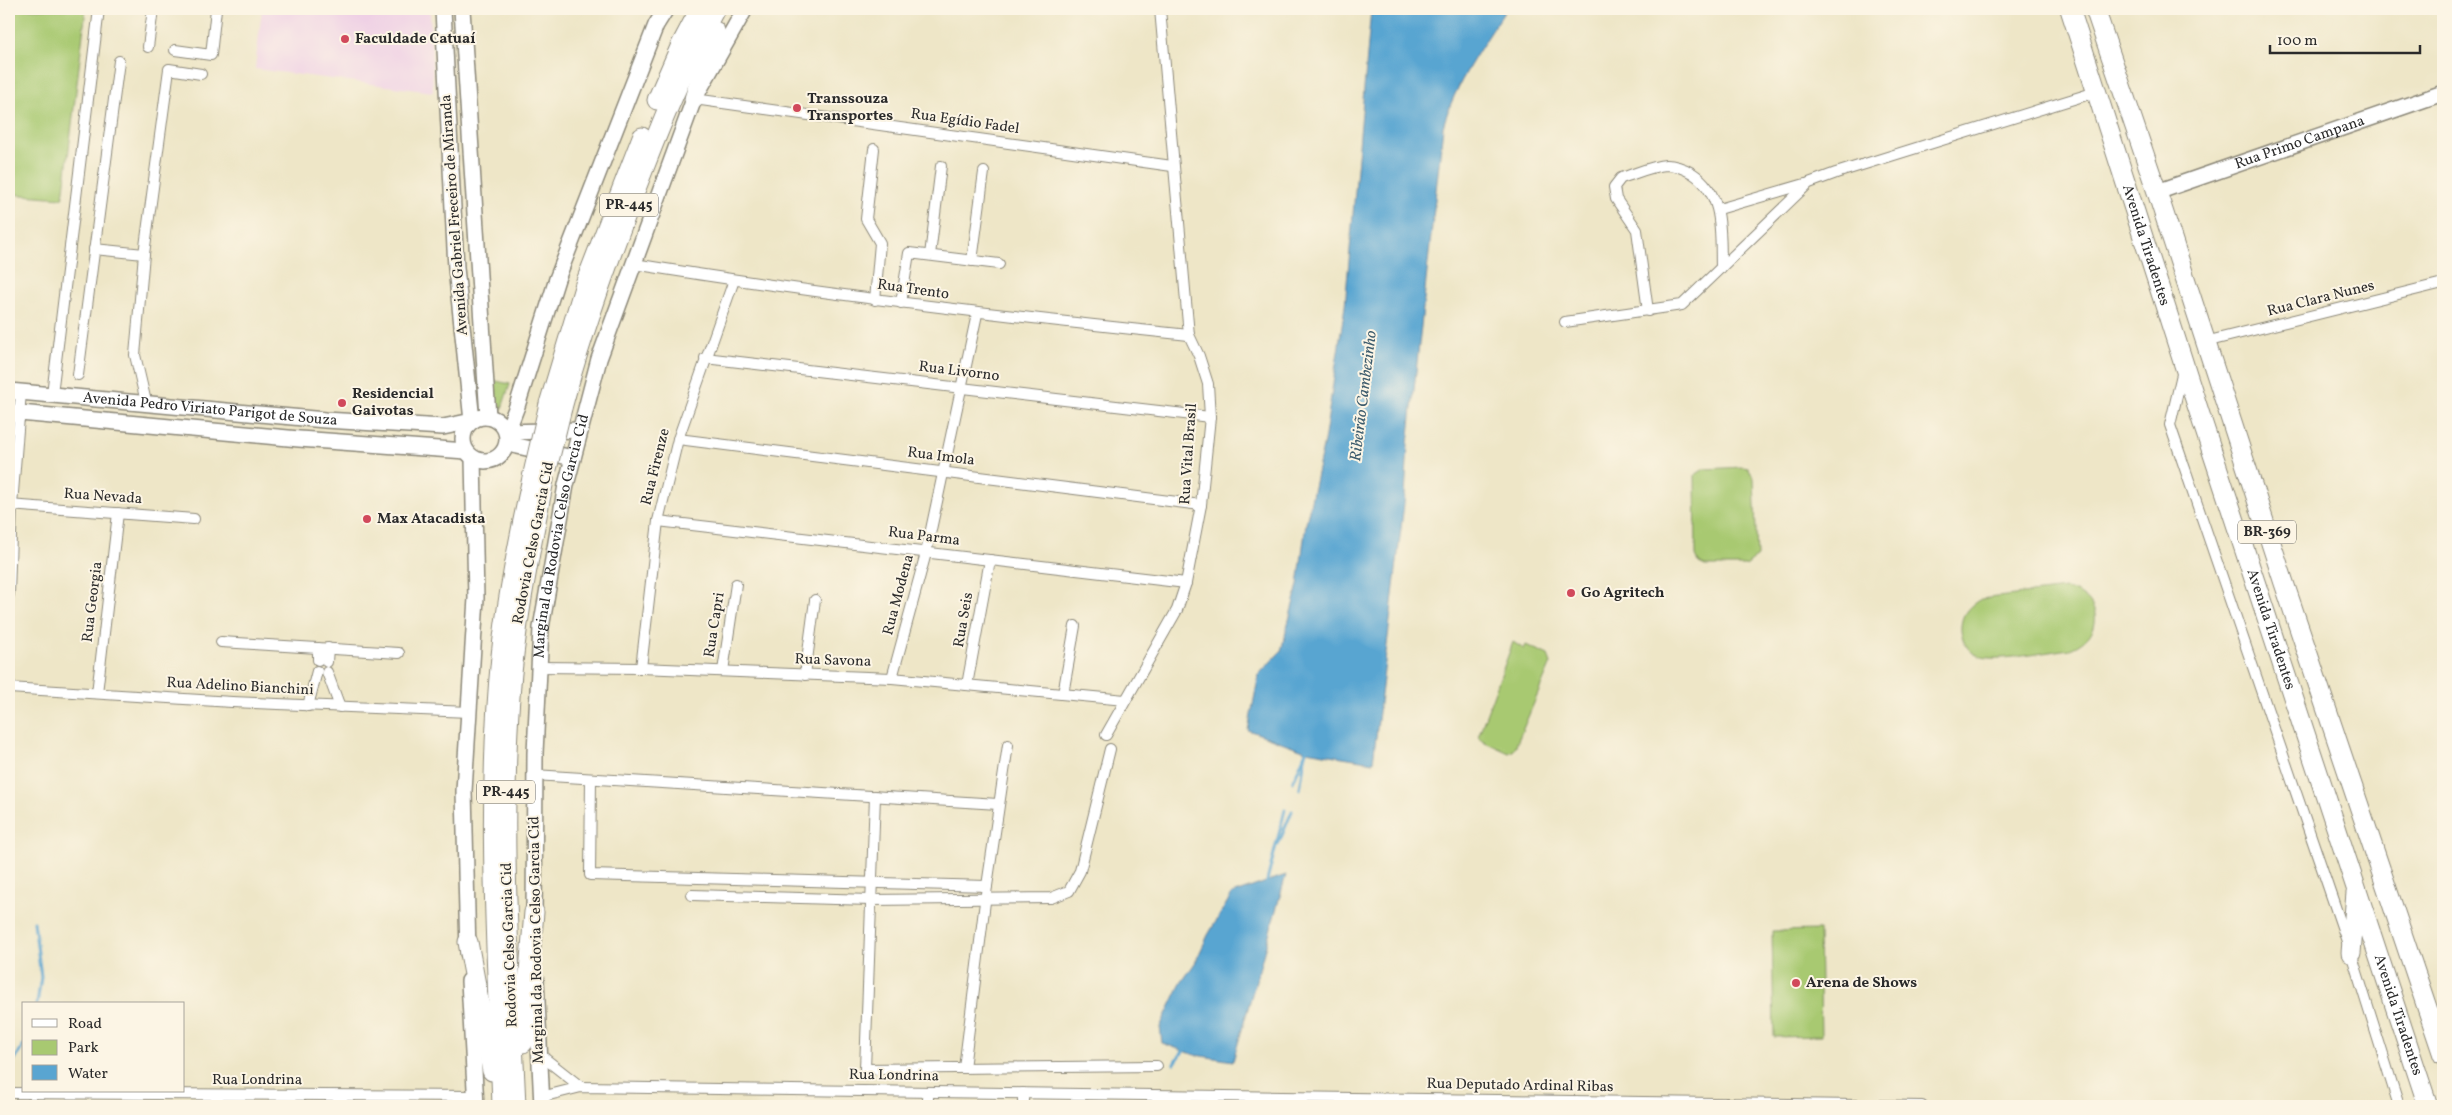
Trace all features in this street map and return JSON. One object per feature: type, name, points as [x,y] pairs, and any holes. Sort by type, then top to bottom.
[{"type":"highway","name":"Rodovia Celso Garcia Cid","points":[[500,1106],[494,892],[494,750],[501,657],[516,550],[538,479],[555,406],[566,344],[606,225],[660,93],[700,9]]},
{"type":"highway","name":"Rodovia Celso Garcia Cid","points":[[555,406],[577,350],[610,252],[669,105],[715,9]]},
{"type":"highway","points":[[694,99],[722,9]]},
{"type":"highway","name":"Avenida Tiradentes","points":[[2070,9],[2184,364],[2428,1106]]},
{"type":"highway","name":"Avenida Tiradentes","points":[[2095,9],[2158,192],[2205,342],[2443,1055]]},
{"type":"highway","name":"Rodovia Celso Garcia Cid","points":[[516,1106],[507,891],[506,793],[510,697],[538,479]]},
{"type":"highway","points":[[2350,952],[2356,884]]},
{"type":"highway","points":[[516,1106],[534,912]]},
{"type":"highway","points":[[468,942],[500,1106]]},
{"type":"street","points":[[52,394],[99,9]]},
{"type":"street","points":[[148,47],[153,9]]},
{"type":"street","points":[[175,50],[211,55],[216,9]]},
{"type":"street","name":"Avenida Gabriel Freceiro de Miranda","points":[[443,9],[456,268],[472,421]]},
{"type":"street","name":"Avenida Gabriel Freceiro de Miranda","points":[[462,9],[488,417]]},
{"type":"street","points":[[469,454],[482,462],[492,461],[500,456],[557,279],[656,25],[666,9]]},
{"type":"street","name":"Marginal da Rodovia Celso Garcia Cid","points":[[542,1102],[534,912],[534,775],[538,667],[541,628],[566,485],[599,359],[694,99],[745,9]]},
{"type":"street","name":"Rua Vital Brasil","points":[[1106,735],[1177,610],[1186,583],[1201,505],[1210,417],[1208,384],[1199,356],[1189,336],[1172,166],[1160,9]]},
{"type":"street","points":[[78,375],[119,61]]},
{"type":"street","points":[[146,402],[135,355],[144,254],[169,68],[201,74]]},
{"type":"street","points":[[1719,209],[1809,183],[2096,92]]},
{"type":"street","name":"Rua Primo Campana","points":[[2158,192],[2443,93]]},
{"type":"street","name":"Rua Egídio Fadel","points":[[694,99],[1172,166]]},
{"type":"street","points":[[874,149],[866,219],[880,243],[875,300]]},
{"type":"street","points":[[1648,311],[1637,230],[1616,198],[1614,187],[1621,178],[1667,165],[1686,170],[1698,177],[1710,190],[1719,209],[1721,268]]},
{"type":"street","points":[[930,255],[941,166]]},
{"type":"street","points":[[972,261],[984,172]]},
{"type":"street","points":[[1565,322],[1682,305],[1809,183]]},
{"type":"street","points":[[94,249],[144,254]]},
{"type":"street","points":[[901,303],[908,253],[1000,264]]},
{"type":"street","name":"Rua Trento","points":[[634,264],[977,314],[1189,336]]},
{"type":"street","name":"Rua Firenze","points":[[641,668],[658,521],[678,439],[734,280]]},
{"type":"street","name":"Rua Clara Nunes","points":[[2205,342],[2443,283]]},
{"type":"street","name":"Rua Modena","points":[[892,678],[926,553],[977,314]]},
{"type":"street","name":"Rua Livorno","points":[[705,358],[1210,417]]},
{"type":"street","points":[[2184,364],[2170,424],[2350,952],[2399,1106]]},
{"type":"street","points":[[9,594],[15,391]]},
{"type":"street","name":"Avenida Pedro Viriato Parigot de Souza","points":[[15,391],[326,420],[443,427],[472,421]]},
{"type":"street","name":"Avenida Pedro Viriato Parigot de Souza","points":[[14,413],[469,454]]},
{"type":"street","points":[[476,1101],[468,942],[464,791],[476,598],[469,454],[463,435],[472,421],[488,417],[497,420],[507,438],[573,458]]},
{"type":"street","points":[[299,438],[300,428],[326,420]]},
{"type":"street","points":[[507,438],[580,430]]},
{"type":"street","name":"Rua Imola","points":[[678,439],[1201,505]]},
{"type":"street","name":"Rua Nevada","points":[[11,505],[194,519]]},
{"type":"street","name":"Rua Georgia","points":[[97,693],[118,514]]},
{"type":"street","name":"Rua Parma","points":[[658,521],[1186,583]]},
{"type":"street","name":"Rua Seis","points":[[968,686],[990,560]]},
{"type":"street","name":"Rua Capri","points":[[722,672],[736,584]]},
{"type":"street","points":[[806,675],[815,600]]},
{"type":"street","points":[[1063,694],[1075,626]]},
{"type":"street","points":[[221,642],[399,653]]},
{"type":"street","points":[[308,706],[322,667],[323,648]]},
{"type":"street","points":[[322,667],[340,707]]},
{"type":"street","name":"Rua Savona","points":[[538,667],[641,668],[892,678],[1125,700]]},
{"type":"street","name":"Rua Adelino Bianchini","points":[[9,688],[308,706],[469,712]]},
{"type":"street","points":[[964,1068],[986,886],[1008,745]]},
{"type":"street","points":[[692,895],[871,900],[1051,898],[1069,891],[1080,871],[1110,749]]},
{"type":"street","points":[[534,775],[998,804]]},
{"type":"street","points":[[591,778],[590,875],[986,886]]},
{"type":"street","points":[[875,796],[865,1069],[1157,1066]]},
{"type":"street","points":[[539,1054],[581,1087]]},
{"type":"street","name":"Rua Londrina","points":[[542,1102],[581,1087],[1207,1096]]},
{"type":"street","points":[[928,1092],[928,1106]]},
{"type":"street","name":"Rua Londrina","points":[[9,1093],[476,1101]]},
{"type":"street","points":[[1023,1093],[1023,1106]]},
{"type":"street","name":"Rua Deputado Ardinal Ribas","points":[[1207,1096],[1274,1102],[1922,1106]]},
{"type":"shaded area","name":"Faculdade Catuaí","points":[[262,9],[430,9],[433,92],[255,69]]},
{"type":"green space","points":[[9,9],[86,9],[63,198],[9,194]]},
{"type":"green space","points":[[492,380],[510,384],[501,411],[492,408]]},
{"type":"green space","points":[[1748,468],[1754,478],[1757,557],[1746,566],[1705,566],[1699,563],[1696,556],[1695,475],[1704,469]]},
{"type":"green space","points":[[2065,589],[2078,593],[2087,599],[2093,607],[2095,616],[2094,626],[2090,635],[2082,643],[2070,649],[1997,658],[1979,656],[1965,644],[1961,631],[1963,617],[1973,604],[1981,599]]},
{"type":"green space","points":[[1513,642],[1524,649],[1526,645],[1548,655],[1551,663],[1514,750],[1509,753],[1478,737]]},
{"type":"green space","name":"Arena de Shows","points":[[1819,930],[1821,1036],[1774,1037],[1772,931]]},
{"type":"water","points":[[1371,9],[1506,9],[1462,80],[1443,127],[1408,444],[1405,495],[1373,762],[1306,751],[1248,730],[1259,674],[1281,651],[1298,585],[1306,523],[1324,442],[1345,306]]},
{"type":"water","points":[[1286,875],[1233,1061],[1195,1055],[1162,1043],[1160,1027],[1181,983],[1195,963],[1208,935],[1232,894]]},
{"type":"waterway","name":"Ribeirão Cambezinho","points":[[1293,782],[1307,749]]},
{"type":"waterway","points":[[1300,789],[1305,757]]},
{"type":"waterway","name":"Ribeirão Cambezinho","points":[[1266,885],[1285,810]]},
{"type":"waterway","points":[[1278,845],[1292,811]]},
{"type":"waterway","points":[[34,922],[41,977],[37,1002]]},
{"type":"waterway","points":[[13,1062],[22,1048]]},
{"type":"waterway","name":"Ribeirão Cambezinho","points":[[1174,1064],[1185,1049]]},
{"type":"place","name":"Faculdade Catuaí","points":[[345,39]]},
{"type":"place","name":"Transsouza Transportes","points":[[797,108]]},
{"type":"place","name":"Residencial Gaivotas","points":[[342,403]]},
{"type":"place","name":"Max Atacadista","points":[[367,519]]},
{"type":"place","name":"Go Agritech","points":[[1571,593]]},
{"type":"place","name":"Arena de Shows","points":[[1796,983]]}]
